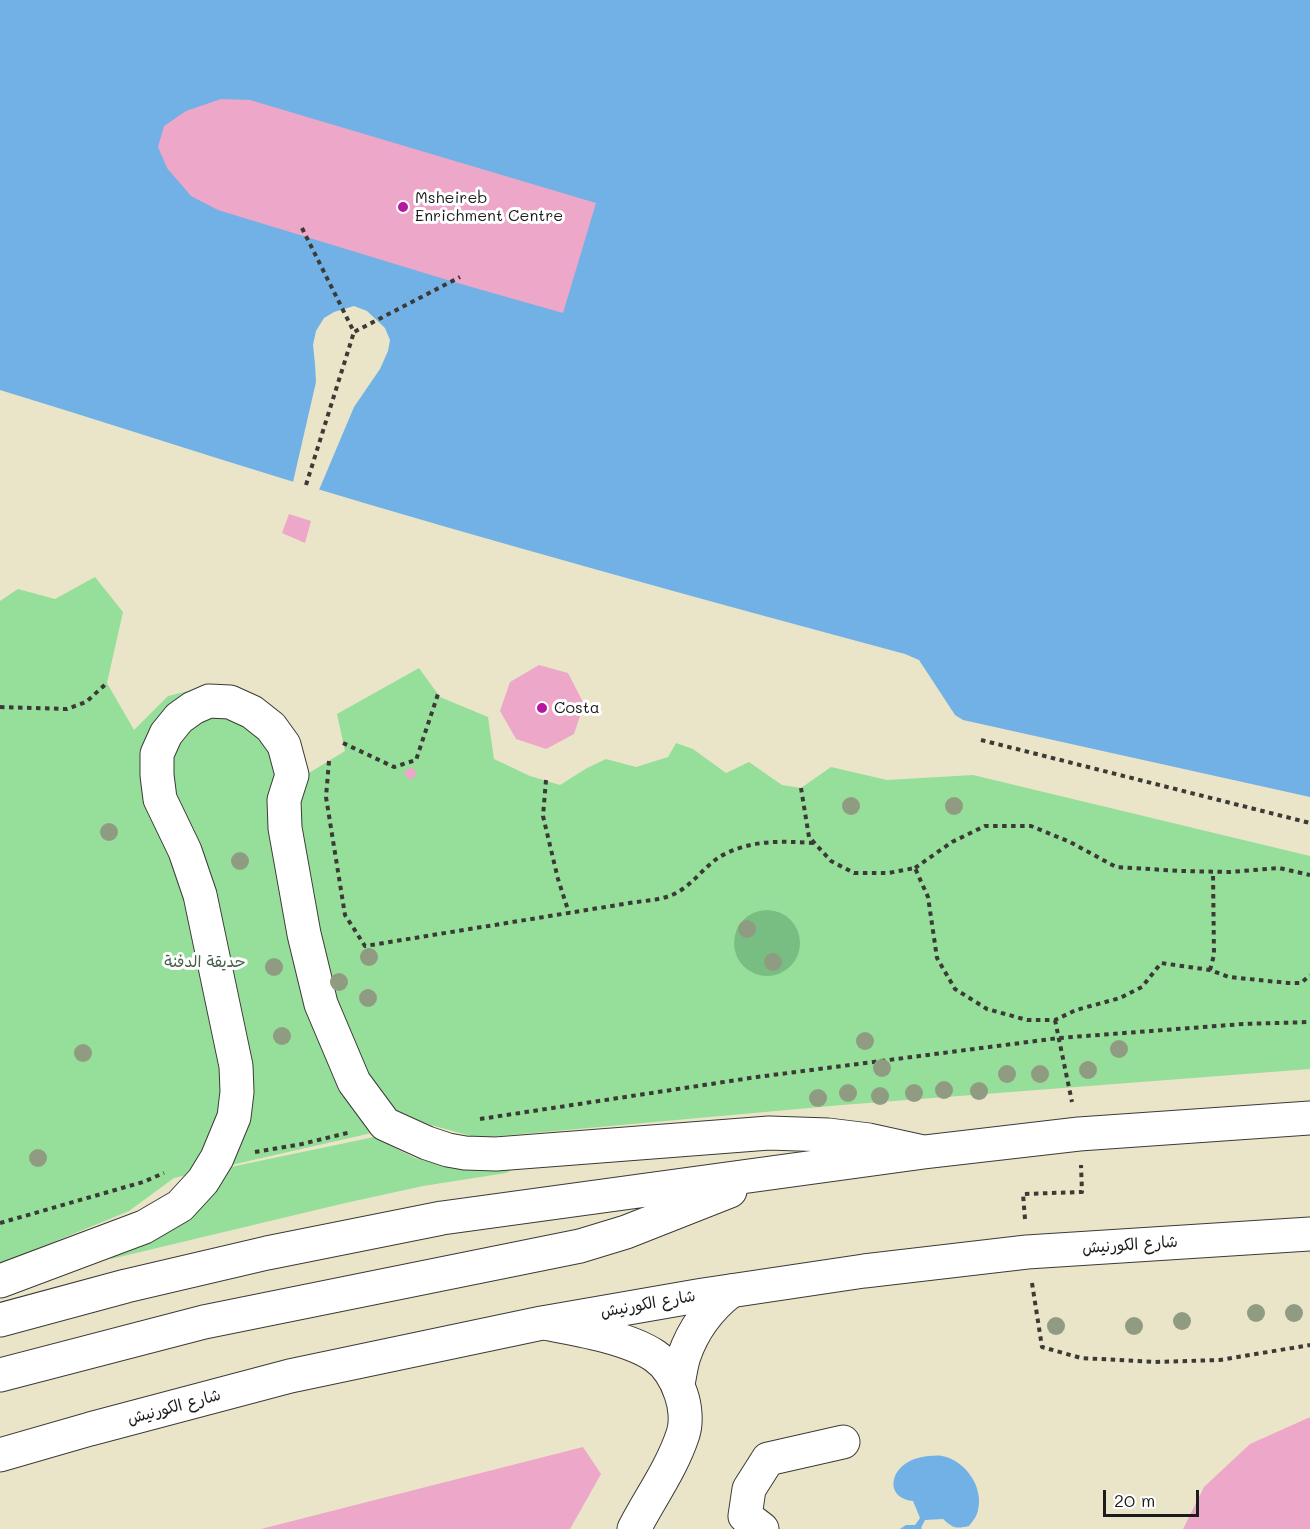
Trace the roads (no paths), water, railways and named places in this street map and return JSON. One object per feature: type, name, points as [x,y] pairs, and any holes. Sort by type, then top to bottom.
[{"type":"main road","points":[[0,1281],[144,1227],[180,1206],[203,1181],[217,1158],[234,1117],[237,1092],[236,1066],[200,895],[185,851],[160,799],[157,775],[157,754],[166,734],[179,718],[209,701],[230,702],[252,712],[271,727],[284,745],[292,776],[285,800],[285,828],[304,934],[321,1004],[354,1082],[385,1124],[448,1150],[496,1155],[769,1133],[828,1134],[924,1152]]},
{"type":"main road","points":[[0,1320],[126,1286],[255,1256],[442,1218],[924,1152],[1079,1134],[1310,1118]]},
{"type":"main road","points":[[0,1375],[204,1323],[580,1246],[626,1232],[687,1209],[767,1174]]},
{"type":"main road","name":"شارع الكورنيش","points":[[0,1455],[290,1376],[542,1323],[731,1291],[864,1271],[1027,1252],[1310,1234]]},
{"type":"main road","points":[[678,1384],[683,1357],[694,1332],[710,1310],[731,1291]]},
{"type":"main road","points":[[542,1323],[586,1330],[643,1350],[663,1362],[678,1384],[684,1404],[684,1432],[634,1529]]},
{"type":"main road","points":[[749,1525],[748,1489],[768,1459],[843,1442]]},
{"type":"water","points":[[0,0],[1310,0],[1310,797],[963,720],[955,715],[919,660],[905,654],[446,527],[0,390]]},
{"type":"water","points":[[928,1456],[950,1459],[958,1463],[971,1476],[979,1501],[977,1514],[969,1526],[954,1527],[943,1519],[925,1520],[922,1529],[900,1529],[906,1525],[915,1525],[920,1518],[913,1501],[895,1492],[894,1480],[899,1469],[908,1462]]},
{"type":"place","name":"Msheireb Enrichment Centre","points":[[403,207]]},
{"type":"place","name":"Costa","points":[[542,708]]},
{"type":"park label","name":"حديقة الدفنة","points":[[205,962]]}]
